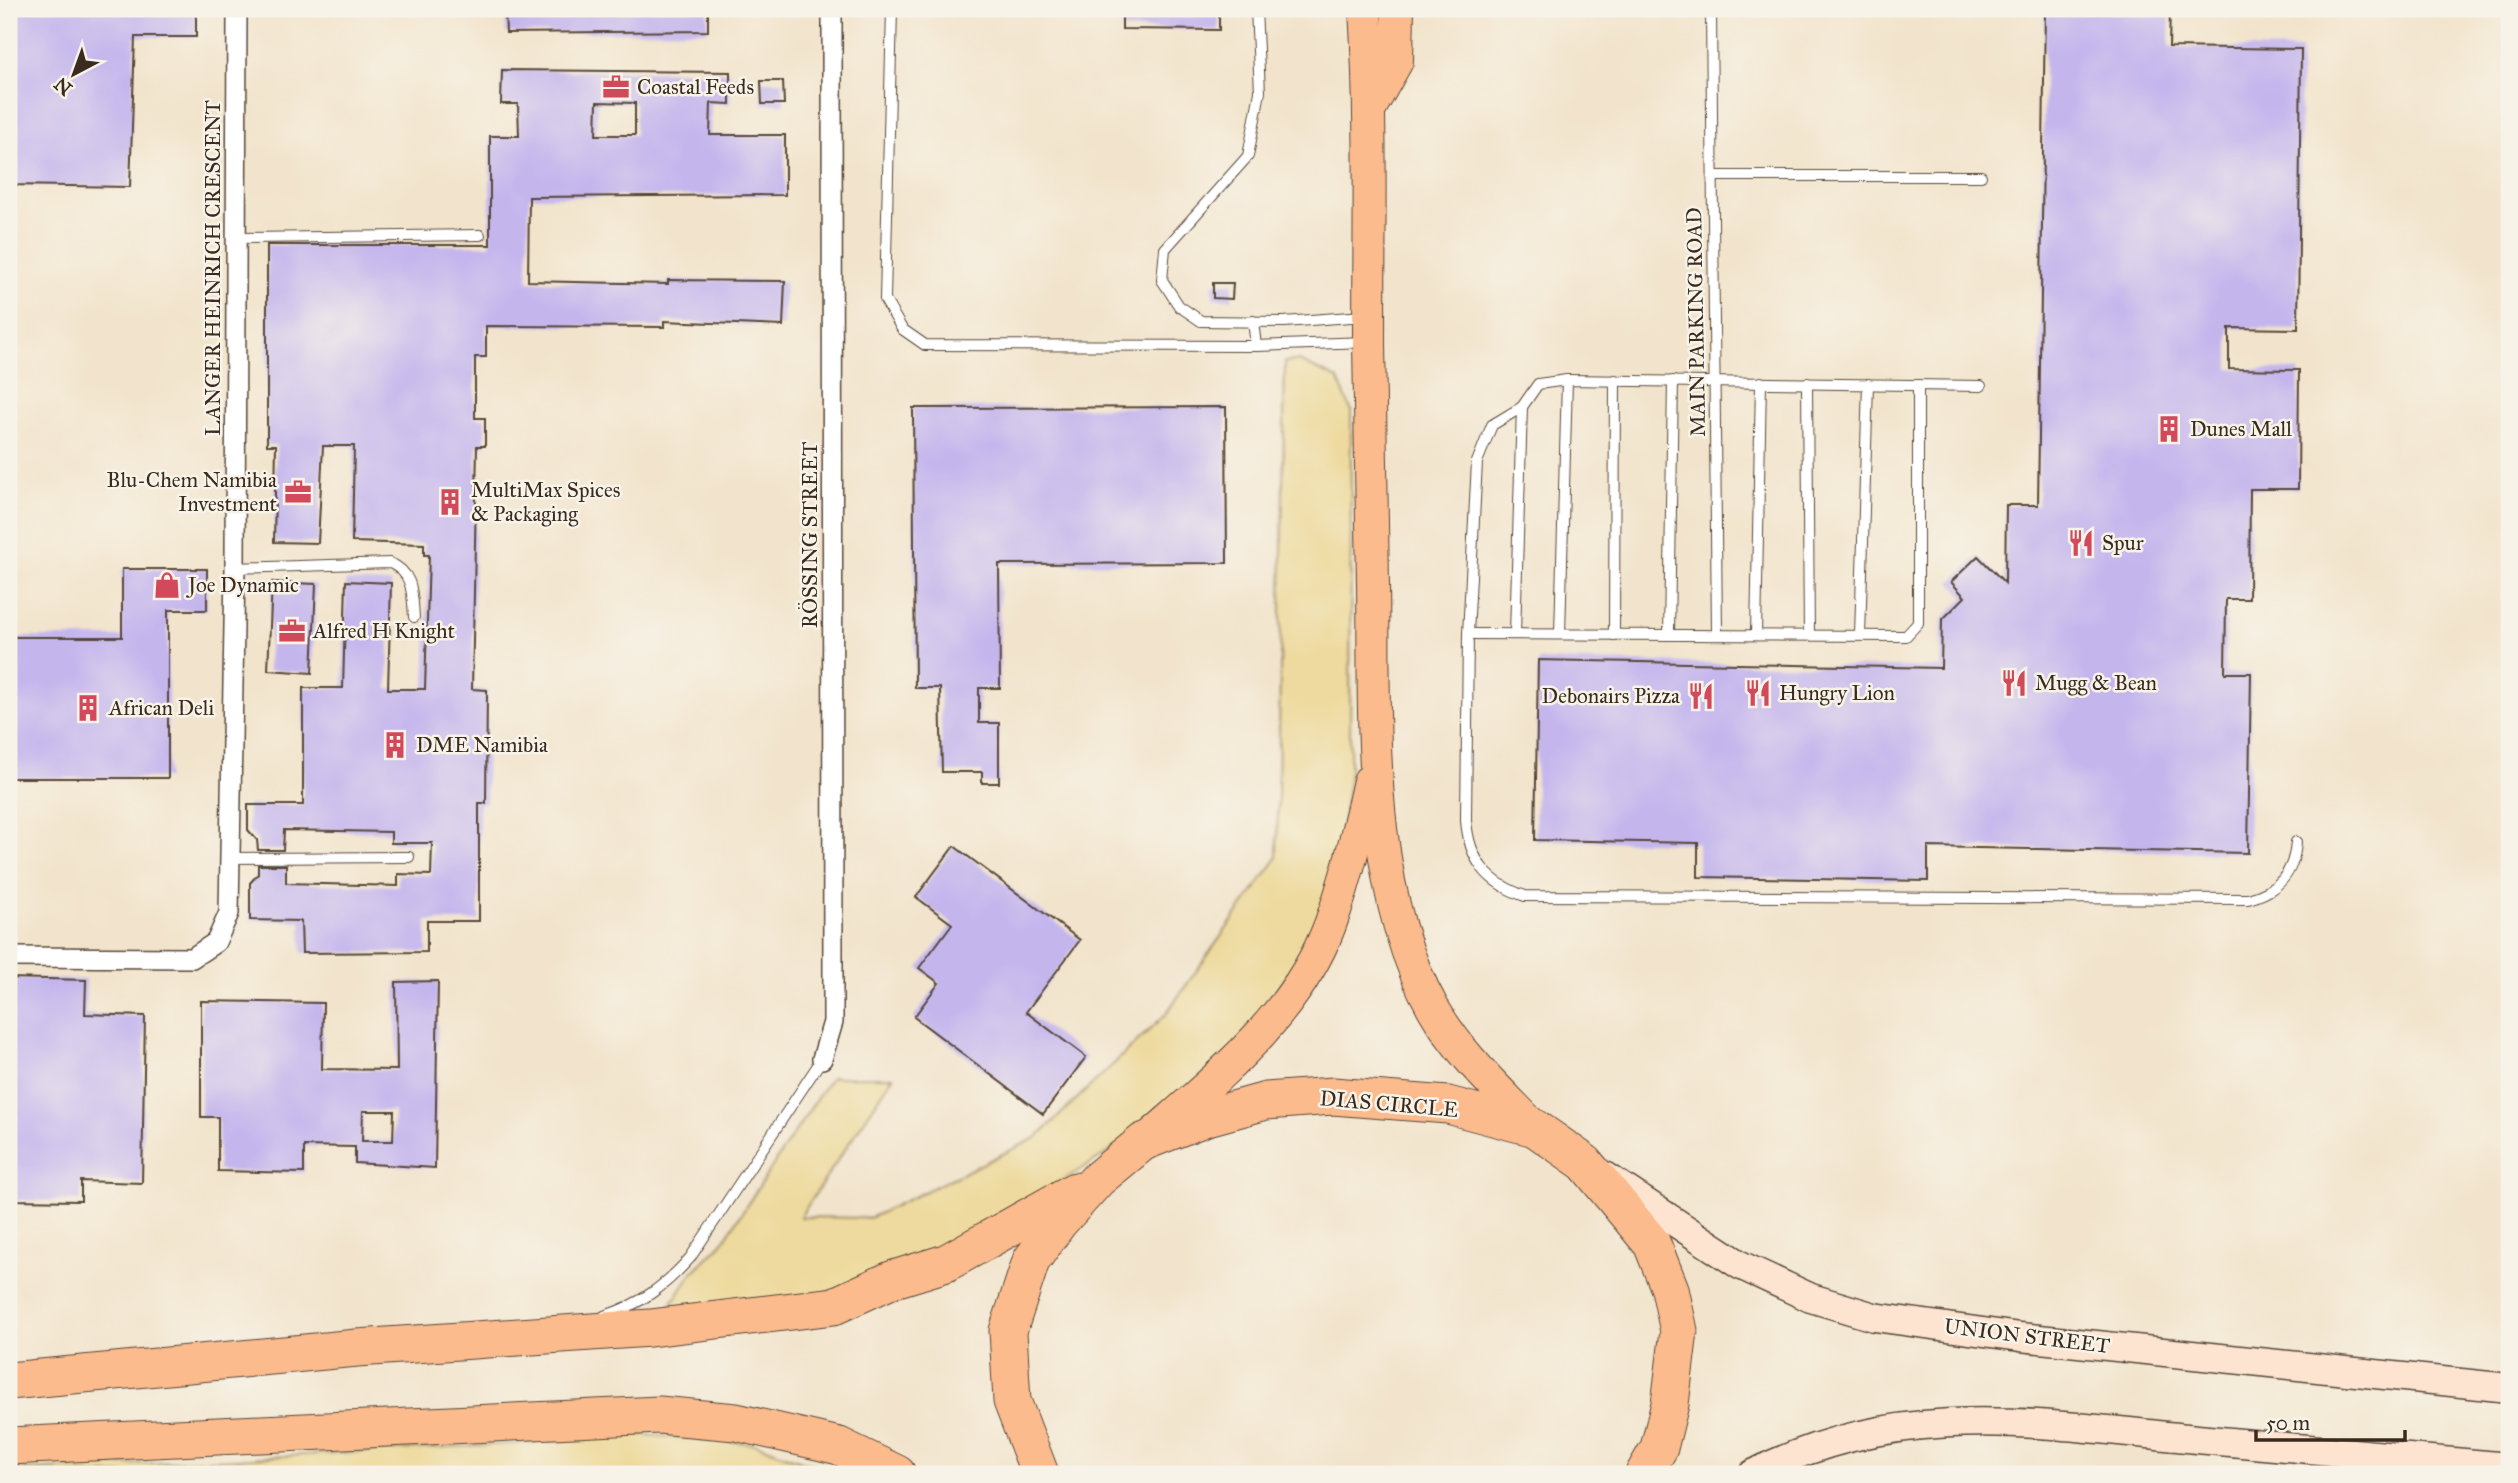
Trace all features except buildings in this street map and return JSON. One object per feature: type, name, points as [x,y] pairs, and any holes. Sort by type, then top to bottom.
[{"type":"highway","name":"DIAS CIRCLE","points":[[1040,1474],[1012,1401],[1008,1331],[1031,1261],[1059,1222],[1098,1179],[1143,1142],[1204,1118],[1266,1101],[1333,1096],[1448,1105],[1535,1128],[1585,1163],[1652,1244],[1670,1289],[1679,1331],[1670,1404],[1659,1448],[1644,1474]]},
{"type":"highway","points":[[9,1381],[357,1348],[650,1328],[834,1306],[891,1280],[946,1263],[1098,1179]]},
{"type":"highway","points":[[9,1446],[659,1415],[736,1422],[839,1446],[897,1474]]},
{"type":"main road","points":[[1365,9],[1371,107],[1370,329],[1376,753],[1383,845],[1394,901],[1413,962],[1433,1007],[1464,1054],[1535,1128]]},
{"type":"main road","points":[[1371,107],[1396,61],[1398,9]]},
{"type":"main road","points":[[1143,1142],[1241,1056],[1300,983],[1329,927],[1376,753]]},
{"type":"main road","name":"UNION STREET","points":[[1585,1163],[1740,1265],[1811,1297],[1874,1318],[2020,1337],[2509,1388]]},
{"type":"main road","points":[[1754,1474],[1832,1441],[1914,1424],[2008,1421],[2509,1467]]},
{"type":"street","name":"LANGER HEINRICH CRESCENT","points":[[9,957],[192,958],[216,942],[229,912],[235,568],[237,9]]},
{"type":"street","name":"RÖSSING STREET","points":[[822,1059],[833,1022],[832,9]]},
{"type":"lane","points":[[892,9],[885,300],[902,329],[925,345],[1256,346],[1370,329]]},
{"type":"lane","points":[[1256,9],[1260,92],[1248,156],[1165,249],[1162,280],[1179,306],[1201,321],[1253,321],[1370,329]]},
{"type":"lane","name":"MAIN PARKING ROAD","points":[[1712,9],[1717,635]]},
{"type":"lane","points":[[1714,176],[1981,176]]},
{"type":"lane","points":[[235,238],[480,234]]},
{"type":"lane","points":[[1253,321],[1256,346]]},
{"type":"lane","points":[[1560,634],[1567,380]]},
{"type":"lane","points":[[1981,386],[1567,380],[1538,384],[1522,407],[1492,425],[1477,462],[1468,634],[1467,841],[1475,861],[1488,877],[1506,890],[1525,896],[2248,899],[2264,895],[2278,886],[2289,874],[2296,842]]},
{"type":"lane","points":[[1614,635],[1615,380]]},
{"type":"lane","points":[[1669,635],[1673,381]]},
{"type":"lane","points":[[1756,635],[1761,382]]},
{"type":"lane","points":[[1807,383],[1809,635]]},
{"type":"lane","points":[[1860,635],[1868,384]]},
{"type":"lane","points":[[1468,634],[1906,636],[1918,623],[1917,385]]},
{"type":"lane","points":[[1516,634],[1522,407]]},
{"type":"lane","points":[[235,568],[390,563],[403,568],[410,581],[414,617]]},
{"type":"lane","points":[[230,858],[409,857]]},
{"type":"lane","points":[[537,1336],[618,1311],[648,1297],[674,1276],[690,1258],[749,1172],[822,1059]]},
{"type":"sand","points":[[1299,361],[1338,379],[1351,410],[1350,771],[1328,914],[1244,1041],[1106,1154],[934,1259],[789,1305],[665,1313],[692,1273],[722,1243],[831,1077],[893,1077],[800,1217],[870,1218],[1036,1138],[1165,1015],[1277,858],[1285,362]]},
{"type":"sand","points":[[620,1433],[756,1444],[835,1474],[9,1474],[9,1471],[549,1442]]},
{"type":"place","name":"Coastal Feeds","points":[[616,87]]},
{"type":"place","name":"Dunes Mall","points":[[2169,429]]},
{"type":"place","name":"Blu-Chem Namibia Investment","points":[[298,492]]},
{"type":"place","name":"MultiMax Spices & Packaging","points":[[450,502]]},
{"type":"place","name":"Spur","points":[[2081,543]]},
{"type":"place","name":"Joe Dynamic","points":[[167,585]]},
{"type":"place","name":"Alfred H Knight","points":[[292,631]]},
{"type":"place","name":"Mugg & Bean","points":[[2014,683]]},
{"type":"place","name":"Hungry Lion","points":[[1758,693]]},
{"type":"place","name":"Debonairs Pizza","points":[[1701,696]]},
{"type":"place","name":"African Deli","points":[[88,708]]},
{"type":"place","name":"DME Namibia","points":[[395,745]]}]
